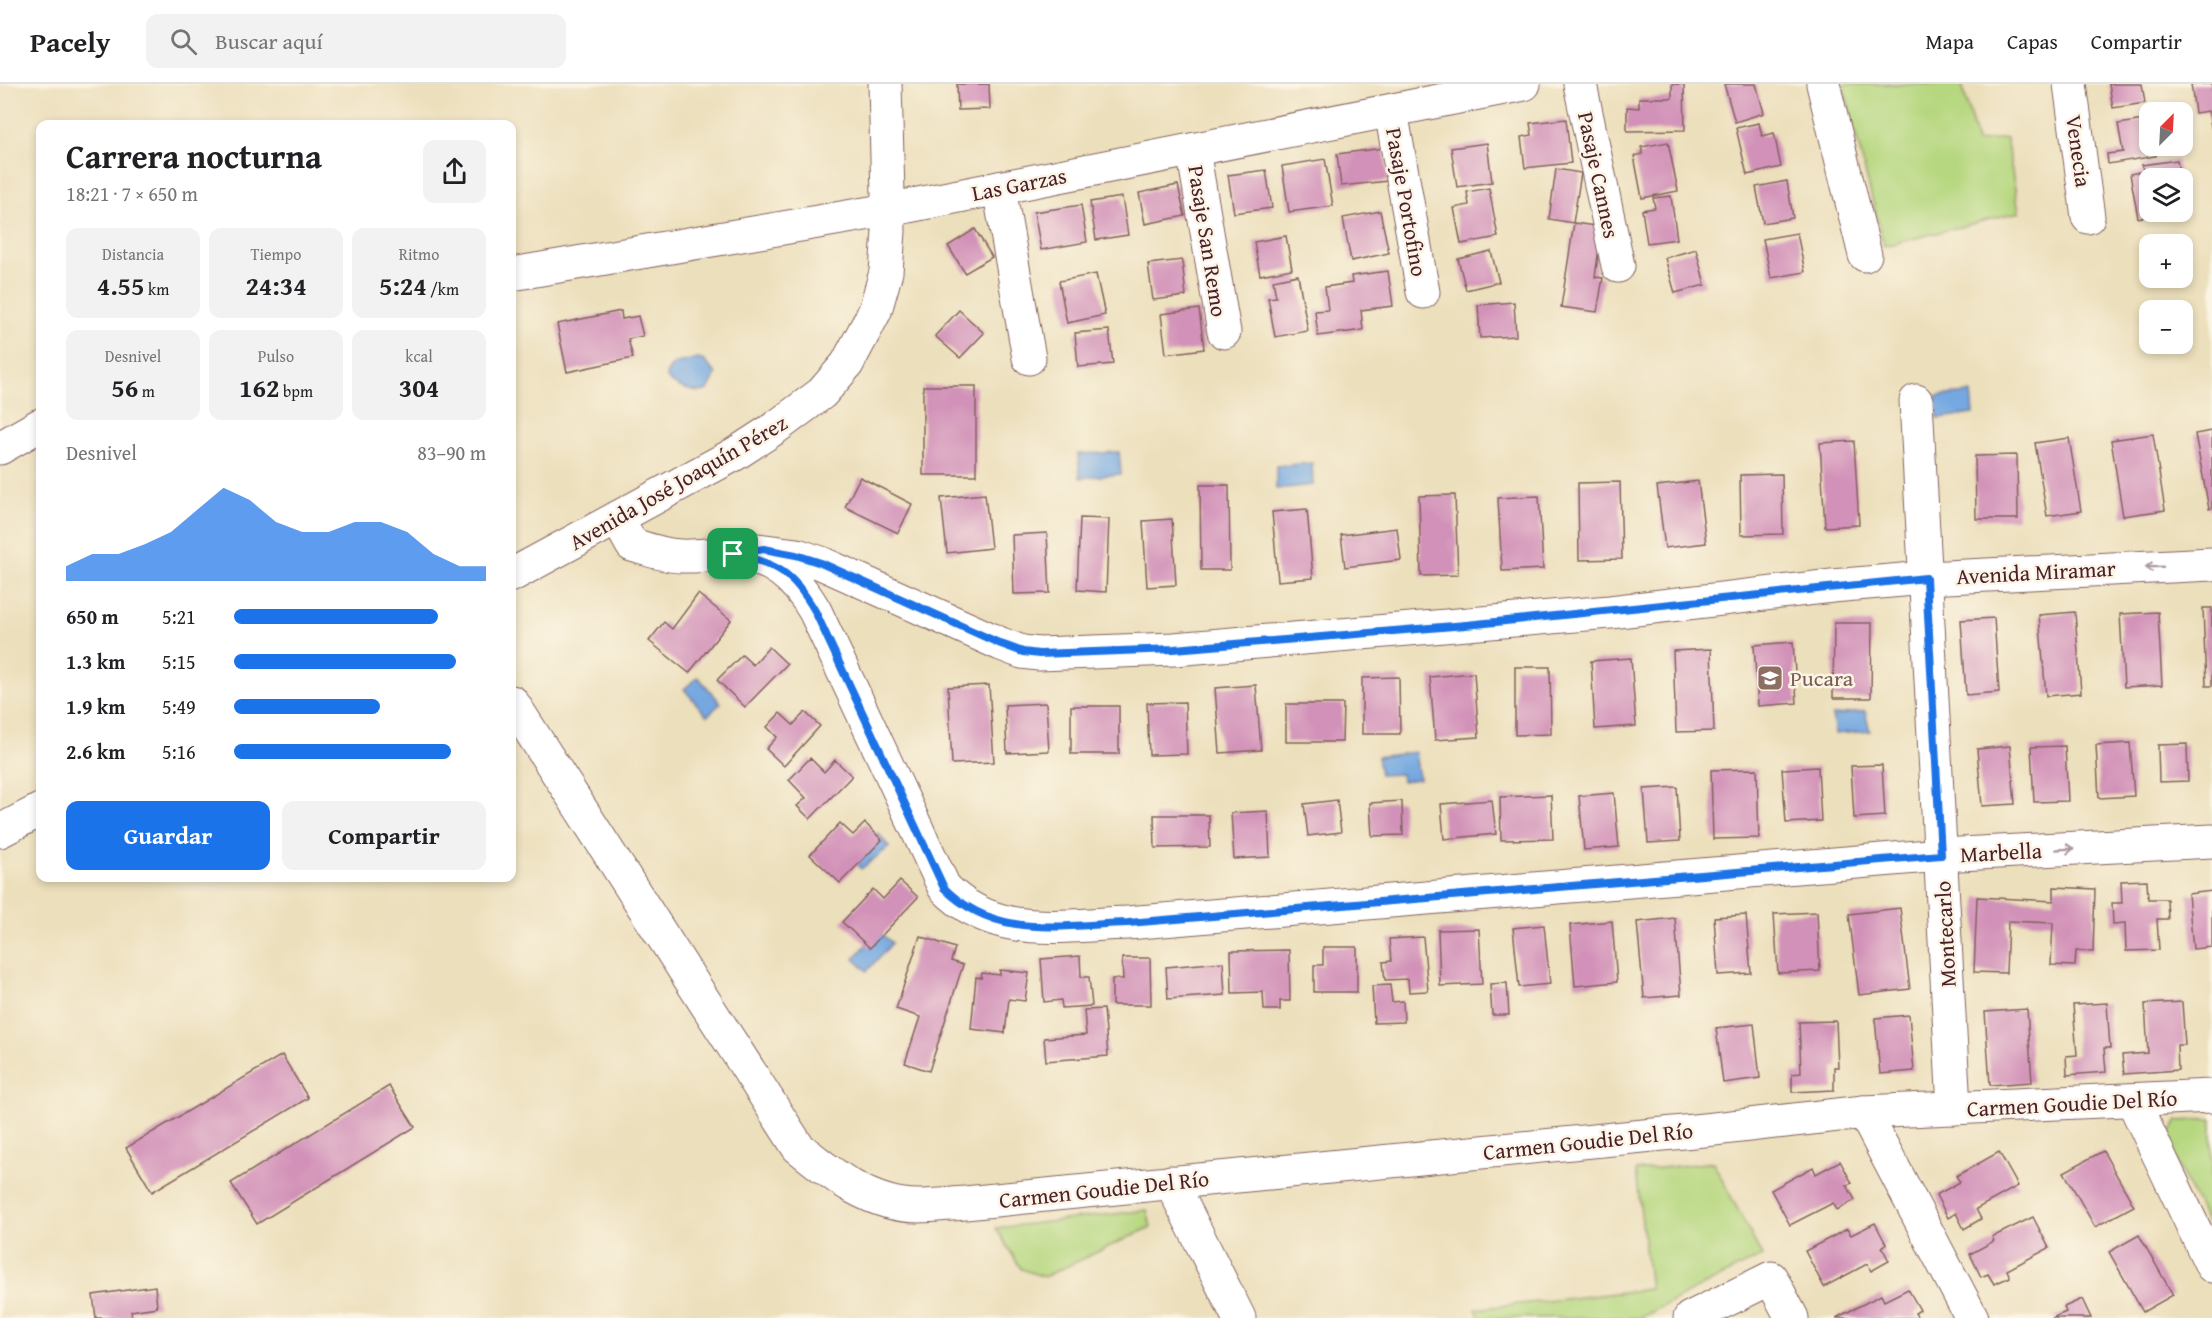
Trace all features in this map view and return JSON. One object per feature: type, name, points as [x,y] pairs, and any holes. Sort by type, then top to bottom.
[{"type":"street","name":"Avenida José Joaquín Pérez","points":[[516,573],[735,454],[807,406],[835,379],[858,348],[881,292],[888,251],[885,84]]},
{"type":"street","name":"Las Garzas","points":[[516,273],[888,210],[1524,84]]},
{"type":"street","name":"Pasaje Cannes","points":[[1580,84],[1618,266]]},
{"type":"street","points":[[1823,84],[1865,255]]},
{"type":"street","name":"Venecia","points":[[2070,84],[2088,217]]},
{"type":"street","name":"Pasaje Portofino","points":[[1391,111],[1423,292]]},
{"type":"street","name":"Pasaje San Remo","points":[[1193,150],[1224,332]]},
{"type":"street","points":[[999,188],[1029,358]]},
{"type":"street","name":"Montecarlo","points":[[1916,400],[1954,1108]]},
{"type":"street","points":[[0,448],[36,427]]},
{"type":"street","name":"Marbella","points":[[617,518],[632,545],[679,556],[733,554],[768,563],[788,574],[801,586],[815,611],[944,888],[972,910],[1014,926],[1128,923],[1941,855],[2212,841]]},
{"type":"street","name":"Avenida Miramar","points":[[733,554],[764,549],[796,555],[847,574],[1001,644],[1023,652],[1039,654],[1174,649],[1466,625],[1926,578],[2212,564]]},
{"type":"street","name":"Carmen Goudie Del Río","points":[[516,708],[798,1147],[836,1179],[873,1196],[916,1206],[1714,1129],[1864,1112],[2212,1096]]},
{"type":"street","points":[[0,831],[36,812]]},
{"type":"street","points":[[2133,1101],[2212,1266]]},
{"type":"street","points":[[1864,1112],[1972,1318]]},
{"type":"street","points":[[1171,1182],[1239,1318]]},
{"type":"street","points":[[1690,1318],[1771,1278],[1792,1318]]},
{"type":"green space","points":[[1843,84],[1962,84],[1977,142],[2006,138],[2019,212],[1884,246]]},
{"type":"green space","points":[[2212,1119],[2212,1233],[2166,1141],[2178,1121]]},
{"type":"green space","points":[[1713,1162],[1762,1256],[1640,1318],[1480,1318],[1476,1309],[1650,1289],[1636,1171]]},
{"type":"green space","points":[[1147,1210],[1151,1227],[1044,1277],[1021,1269],[996,1228]]},
{"type":"water","points":[[698,359],[704,361],[716,374],[708,390],[685,389],[674,384],[666,376],[670,367],[683,361]]},
{"type":"water","points":[[1971,393],[1973,414],[1938,418],[1936,396]]},
{"type":"water","points":[[1119,452],[1121,474],[1080,478],[1078,454]]},
{"type":"water","points":[[1312,463],[1313,485],[1276,489],[1276,466]]},
{"type":"water","points":[[698,677],[721,703],[707,716],[684,689]]},
{"type":"water","points":[[1865,711],[1870,731],[1835,734],[1832,716]]},
{"type":"water","points":[[1415,752],[1419,779],[1402,781],[1401,774],[1380,775],[1377,757]]},
{"type":"water","points":[[878,833],[889,847],[861,869],[850,856]]},
{"type":"water","points":[[878,931],[892,943],[867,971],[854,959]]},
{"type":"building","points":[[957,84],[989,84],[990,109],[958,110]]},
{"type":"building","points":[[1672,84],[1684,84],[1685,130],[1627,131],[1627,107],[1639,108],[1639,98],[1672,98]]},
{"type":"building","points":[[1724,84],[1756,84],[1764,113],[1735,122]]},
{"type":"building","points":[[2109,84],[2142,84],[2145,102],[2113,108]]},
{"type":"building","points":[[2191,84],[2212,84],[2212,131],[2208,111],[2195,113]]},
{"type":"building","points":[[1566,119],[1571,163],[1525,168],[1521,137],[1532,135],[1530,123]]},
{"type":"building","points":[[2139,121],[2139,156],[2156,156],[2108,164],[2107,154],[2123,152],[2118,124]]},
{"type":"building","points":[[1759,123],[1762,136],[1774,133],[1781,167],[1747,175],[1736,128]]},
{"type":"building","points":[[1668,142],[1678,191],[1642,198],[1634,156],[1643,154],[1641,147]]},
{"type":"building","points":[[1487,143],[1492,182],[1457,187],[1451,148]]},
{"type":"building","points":[[1384,148],[1388,181],[1341,186],[1337,154]]},
{"type":"building","points":[[1325,159],[1333,206],[1289,212],[1282,166]]},
{"type":"building","points":[[2177,160],[2178,168],[2142,168],[2142,165]]},
{"type":"building","points":[[1556,169],[1581,173],[1573,223],[1549,219]]},
{"type":"building","points":[[1266,170],[1272,208],[1234,213],[1228,175]]},
{"type":"building","points":[[2139,172],[2139,218],[2138,218],[2130,174]]},
{"type":"building","points":[[1787,181],[1793,218],[1763,223],[1756,187]]},
{"type":"building","points":[[1178,185],[1185,216],[1145,224],[1139,193]]},
{"type":"building","points":[[1489,188],[1498,237],[1461,244],[1454,208],[1469,205],[1467,192]]},
{"type":"building","points":[[1671,196],[1677,239],[1647,243],[1642,210],[1655,208],[1653,198]]},
{"type":"building","points":[[1122,197],[1128,235],[1096,240],[1090,202]]},
{"type":"building","points":[[1081,205],[1087,242],[1041,250],[1034,212]]},
{"type":"building","points":[[1380,211],[1389,253],[1351,261],[1343,218]]},
{"type":"building","points":[[1574,223],[1602,227],[1595,277],[1603,278],[1597,312],[1561,307]]},
{"type":"building","points":[[975,229],[992,257],[965,273],[948,246]]},
{"type":"building","points":[[1797,233],[1805,272],[1771,278],[1763,239]]},
{"type":"building","points":[[1286,236],[1292,269],[1260,275],[1254,242]]},
{"type":"building","points":[[1696,249],[1705,285],[1675,293],[1665,258]]},
{"type":"building","points":[[1491,251],[1499,282],[1466,290],[1458,259]]},
{"type":"building","points":[[1182,260],[1186,296],[1153,300],[1148,264]]},
{"type":"building","points":[[1388,271],[1393,306],[1361,310],[1363,330],[1318,336],[1315,311],[1328,310],[1325,287],[1352,283],[1351,276]]},
{"type":"building","points":[[1096,274],[1105,315],[1067,323],[1059,281]]},
{"type":"building","points":[[1298,275],[1308,331],[1275,337],[1268,298],[1276,297],[1273,280]]},
{"type":"building","points":[[1514,302],[1516,336],[1480,338],[1478,305]]},
{"type":"building","points":[[1199,309],[1204,349],[1166,354],[1161,314]]},
{"type":"building","points":[[959,310],[984,333],[960,358],[935,336]]},
{"type":"building","points":[[621,311],[622,319],[638,316],[643,336],[628,339],[633,358],[567,372],[557,324]]},
{"type":"building","points":[[1109,330],[1113,364],[1078,367],[1075,333]]},
{"type":"building","points":[[923,386],[976,386],[976,475],[923,475]]},
{"type":"building","points":[[2212,431],[2212,508],[2209,509],[2195,434]]},
{"type":"building","points":[[2153,434],[2165,510],[2123,516],[2111,440]]},
{"type":"building","points":[[2069,438],[2081,511],[2047,516],[2035,443]]},
{"type":"building","points":[[1854,441],[1859,525],[1825,527],[1820,443]]},
{"type":"building","points":[[2017,455],[2018,519],[1976,519],[1975,456]]},
{"type":"building","points":[[1782,474],[1783,534],[1741,535],[1740,475]]},
{"type":"building","points":[[860,477],[912,504],[898,533],[845,507]]},
{"type":"building","points":[[1698,481],[1706,543],[1665,548],[1657,486]]},
{"type":"building","points":[[1620,482],[1622,559],[1579,560],[1578,483]]},
{"type":"building","points":[[1200,485],[1229,485],[1230,570],[1201,570]]},
{"type":"building","points":[[985,494],[991,548],[947,553],[941,498]]},
{"type":"building","points":[[1455,495],[1458,575],[1421,576],[1419,496]]},
{"type":"building","points":[[1539,496],[1543,569],[1502,571],[1498,498]]},
{"type":"building","points":[[1307,509],[1313,578],[1278,581],[1272,512]]},
{"type":"building","points":[[1080,518],[1109,519],[1106,592],[1077,590]]},
{"type":"building","points":[[1172,519],[1176,585],[1147,587],[1143,521]]},
{"type":"building","points":[[1397,528],[1401,560],[1345,567],[1341,535]]},
{"type":"building","points":[[1047,533],[1050,593],[1014,594],[1012,535]]},
{"type":"building","points":[[698,594],[731,620],[689,673],[649,641],[664,622],[672,629]]},
{"type":"building","points":[[2203,608],[2212,608],[2212,686],[2206,686]]},
{"type":"building","points":[[2075,612],[2081,693],[2046,696],[2039,615]]},
{"type":"building","points":[[2158,612],[2162,685],[2124,687],[2120,614]]},
{"type":"building","points":[[1994,618],[1999,692],[1966,695],[1961,620]]},
{"type":"building","points":[[1834,623],[1872,623],[1871,698],[1833,698]]},
{"type":"building","points":[[1793,642],[1797,703],[1758,706],[1754,645]]},
{"type":"building","points":[[769,647],[787,664],[745,707],[717,680],[742,655],[753,665]]},
{"type":"building","points":[[1711,649],[1714,731],[1676,732],[1673,651]]},
{"type":"building","points":[[1631,658],[1636,726],[1595,729],[1591,661]]},
{"type":"building","points":[[1515,667],[1550,667],[1551,734],[1515,735]]},
{"type":"building","points":[[1474,673],[1479,737],[1435,740],[1430,677]]},
{"type":"building","points":[[1399,677],[1400,734],[1362,734],[1362,678]]},
{"type":"building","points":[[989,685],[994,762],[952,764],[948,687]]},
{"type":"building","points":[[1256,685],[1261,750],[1220,753],[1215,688]]},
{"type":"building","points":[[1185,702],[1187,754],[1149,755],[1147,703]]},
{"type":"building","points":[[1046,703],[1049,751],[1007,753],[1005,705]]},
{"type":"building","points":[[1286,704],[1343,704],[1342,742],[1286,742]]},
{"type":"building","points":[[1071,706],[1119,706],[1119,754],[1071,754]]},
{"type":"building","points":[[805,712],[820,726],[784,766],[766,749],[777,737],[767,727],[780,713],[793,725]]},
{"type":"building","points":[[2130,743],[2134,796],[2099,798],[2096,745]]},
{"type":"building","points":[[2187,744],[2188,781],[2159,782],[2158,745]]},
{"type":"building","points":[[2010,746],[2015,804],[1982,806],[1977,749]]},
{"type":"building","points":[[2065,746],[2068,801],[2034,802],[2031,747]]},
{"type":"building","points":[[810,758],[824,772],[835,760],[852,776],[810,819],[797,806],[806,798],[789,780]]},
{"type":"building","points":[[1882,765],[1885,816],[1854,818],[1851,766]]},
{"type":"building","points":[[1818,767],[1821,821],[1786,823],[1782,769]]},
{"type":"building","points":[[1757,769],[1759,838],[1713,839],[1711,770]]},
{"type":"building","points":[[1677,787],[1680,841],[1648,843],[1644,789]]},
{"type":"building","points":[[1614,793],[1619,847],[1584,850],[1579,796]]},
{"type":"building","points":[[1551,795],[1553,839],[1501,840],[1500,797]]},
{"type":"building","points":[[1337,800],[1341,832],[1308,836],[1304,804]]},
{"type":"building","points":[[1492,800],[1496,834],[1444,839],[1441,804]]},
{"type":"building","points":[[1402,801],[1403,835],[1372,836],[1370,803]]},
{"type":"building","points":[[1268,811],[1270,857],[1234,859],[1231,813]]},
{"type":"building","points":[[1154,815],[1209,815],[1210,847],[1155,848]]},
{"type":"building","points":[[840,823],[853,835],[865,823],[882,840],[840,883],[810,855]]},
{"type":"building","points":[[2147,880],[2148,899],[2167,899],[2168,919],[2157,919],[2159,950],[2126,951],[2125,923],[2113,924],[2112,903],[2122,903],[2121,881]]},
{"type":"building","points":[[900,881],[918,897],[870,948],[842,922],[873,889],[883,899]]},
{"type":"building","points":[[2054,887],[2095,889],[2093,952],[2076,951],[2075,966],[2051,965],[2053,923],[2008,921],[2006,973],[1974,972],[1977,897],[2054,901]]},
{"type":"building","points":[[2212,891],[2212,947],[2193,949],[2188,894]]},
{"type":"building","points":[[1900,908],[1910,989],[1859,995],[1849,914]]},
{"type":"building","points":[[1817,912],[1820,971],[1778,973],[1774,914]]},
{"type":"building","points":[[1746,915],[1751,973],[1718,975],[1714,917]]},
{"type":"building","points":[[1675,918],[1681,995],[1644,998],[1637,922]]},
{"type":"building","points":[[1612,921],[1617,982],[1575,986],[1570,925]]},
{"type":"building","points":[[1544,925],[1550,984],[1519,987],[1513,928]]},
{"type":"building","points":[[1479,929],[1482,984],[1440,986],[1438,930]]},
{"type":"building","points":[[920,936],[955,948],[951,961],[963,965],[929,1071],[905,1063],[920,1017],[896,1009]]},
{"type":"building","points":[[1423,937],[1428,991],[1409,992],[1408,979],[1385,980],[1383,962],[1391,961],[1389,939]]},
{"type":"building","points":[[1323,947],[1357,947],[1357,992],[1314,992],[1314,965],[1323,965]]},
{"type":"building","points":[[1289,950],[1290,1001],[1280,1001],[1280,1010],[1264,1010],[1263,992],[1232,993],[1231,951]]},
{"type":"building","points":[[1080,956],[1081,977],[1089,977],[1092,1006],[1062,1008],[1061,1000],[1044,1002],[1041,959]]},
{"type":"building","points":[[1122,958],[1150,958],[1151,1005],[1112,1005],[1112,979],[1123,979]]},
{"type":"building","points":[[1223,962],[1225,995],[1168,999],[1166,967]]},
{"type":"building","points":[[1000,970],[1029,973],[1025,1001],[1009,999],[1005,1033],[971,1029],[976,977],[981,978],[982,973],[1000,975]]},
{"type":"building","points":[[1507,983],[1509,1015],[1492,1015],[1490,984]]},
{"type":"building","points":[[1390,985],[1392,1002],[1403,1001],[1404,1022],[1374,1023],[1372,986]]},
{"type":"building","points":[[2182,1002],[2185,1045],[2177,1045],[2178,1070],[2124,1074],[2122,1055],[2148,1053],[2145,1004]]},
{"type":"building","points":[[2107,1003],[2110,1048],[2104,1048],[2106,1072],[2067,1075],[2066,1056],[2077,1055],[2073,1005]]},
{"type":"building","points":[[1104,1009],[1108,1056],[1046,1061],[1044,1038],[1086,1035],[1084,1010]]},
{"type":"building","points":[[2027,1009],[2032,1082],[1990,1085],[1985,1012]]},
{"type":"building","points":[[1909,1015],[1914,1071],[1880,1074],[1875,1018]]},
{"type":"building","points":[[1836,1021],[1838,1067],[1834,1067],[1834,1090],[1792,1092],[1792,1074],[1801,1073],[1799,1022]]},
{"type":"building","points":[[1754,1024],[1760,1078],[1723,1083],[1716,1028]]},
{"type":"building","points":[[282,1055],[308,1098],[152,1192],[126,1148]]},
{"type":"building","points":[[389,1086],[415,1127],[257,1224],[231,1183]]},
{"type":"building","points":[[2103,1151],[2134,1206],[2095,1227],[2064,1172]]},
{"type":"building","points":[[1999,1152],[2018,1186],[1976,1209],[1981,1219],[1964,1229],[1956,1213],[1948,1218],[1936,1195],[1960,1182],[1956,1176]]},
{"type":"building","points":[[1840,1161],[1852,1183],[1847,1185],[1855,1200],[1837,1210],[1833,1203],[1790,1225],[1771,1190],[1813,1167],[1816,1174]]},
{"type":"building","points":[[2033,1217],[2049,1248],[2007,1270],[2010,1277],[1994,1284],[1988,1274],[1981,1277],[1970,1254],[1994,1241],[1992,1237]]},
{"type":"building","points":[[1875,1223],[1886,1244],[1882,1247],[1889,1261],[1871,1271],[1867,1264],[1824,1287],[1805,1251],[1847,1229],[1851,1235]]},
{"type":"building","points":[[2139,1235],[2173,1295],[2143,1312],[2109,1252]]},
{"type":"building","points":[[155,1286],[157,1307],[131,1311],[132,1318],[96,1318],[93,1295]]},
{"type":"building","points":[[1908,1289],[1920,1310],[1915,1313],[1918,1318],[1836,1318],[1881,1295],[1884,1301]]},
{"type":"building","points":[[2082,1299],[2091,1318],[2052,1318],[2066,1312],[2064,1307]]},
{"type":"place","name":"Pucara","points":[[1770,678]]},
{"type":"route","points":[[764,549],[796,555],[821,563],[972,632],[1023,652],[1039,654],[1174,649],[1466,625],[1926,578],[1941,855],[1128,923],[1014,926],[993,920],[972,910],[956,900],[944,888],[815,611],[801,586],[788,574],[768,563],[733,554],[764,549]]}]
